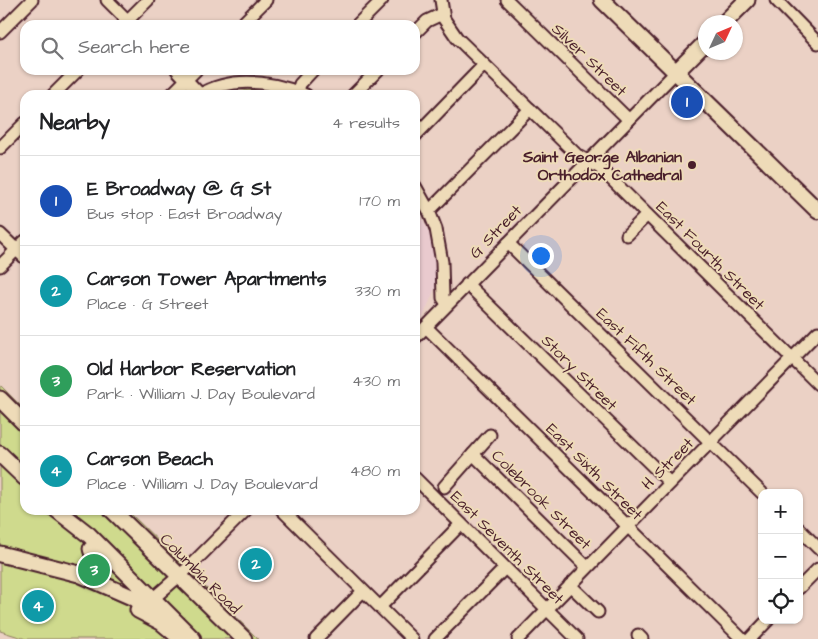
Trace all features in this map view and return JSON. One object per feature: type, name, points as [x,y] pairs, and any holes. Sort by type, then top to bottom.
[{"type":"main road","points":[[602,0],[818,212]]},
{"type":"main road","points":[[732,15],[747,0]]},
{"type":"main road","name":"G Street","points":[[676,72],[698,50]]},
{"type":"main road","points":[[0,399],[20,418]]},
{"type":"main road","points":[[0,454],[20,473]]},
{"type":"main road","points":[[63,515],[91,549],[150,602]]},
{"type":"main road","points":[[64,515],[89,535],[150,602],[177,635]]},
{"type":"main road","name":"Columbia Road","points":[[117,515],[244,639]]},
{"type":"main road","points":[[80,574],[88,571],[92,564],[93,554],[91,549]]},
{"type":"main road","points":[[0,554],[80,574],[150,602],[164,610],[193,639]]},
{"type":"main road","points":[[49,567],[152,617],[177,635]]},
{"type":"street","points":[[0,32],[32,0]]},
{"type":"street","points":[[107,0],[125,20]]},
{"type":"street","points":[[131,20],[148,0]]},
{"type":"street","points":[[246,20],[266,0]]},
{"type":"street","points":[[362,20],[382,0]]},
{"type":"street","name":"East Fourth Street","points":[[441,0],[442,14],[453,34],[577,155],[600,168],[818,384]]},
{"type":"street","name":"Silver Street","points":[[507,0],[630,120]]},
{"type":"street","points":[[776,0],[818,42]]},
{"type":"street","points":[[420,27],[427,21],[442,14]]},
{"type":"street","points":[[420,131],[484,65]]},
{"type":"street","name":"G Street","points":[[420,333],[676,72]]},
{"type":"street","points":[[58,90],[73,75]]},
{"type":"street","points":[[182,75],[196,90]]},
{"type":"street","points":[[176,90],[190,75]]},
{"type":"street","points":[[301,90],[300,84],[308,75]]},
{"type":"street","points":[[358,90],[373,75]]},
{"type":"street","points":[[211,90],[220,86],[248,82],[268,84],[291,90]]},
{"type":"street","points":[[429,211],[530,109]]},
{"type":"street","points":[[0,148],[20,128]]},
{"type":"street","points":[[420,195],[429,211],[440,246],[443,271],[442,295],[447,304]]},
{"type":"street","points":[[626,235],[647,215]]},
{"type":"street","points":[[0,234],[20,254]]},
{"type":"street","name":"East Fifth Street","points":[[508,243],[758,489]]},
{"type":"street","points":[[0,266],[20,246]]},
{"type":"street","name":"Story Street","points":[[467,284],[670,484]]},
{"type":"street","name":"East Sixth Street","points":[[426,327],[742,639]]},
{"type":"street","name":"H Street","points":[[518,639],[818,332]]},
{"type":"street","points":[[444,487],[490,435]]},
{"type":"street","name":"Colebrook Street","points":[[473,454],[587,567]]},
{"type":"street","name":"East Seventh Street","points":[[420,483],[578,639]]},
{"type":"street","points":[[150,602],[241,515]]},
{"type":"street","points":[[287,515],[410,638]]},
{"type":"street","points":[[380,607],[461,524]]},
{"type":"street","points":[[803,533],[818,548]]},
{"type":"street","points":[[435,639],[505,568]]},
{"type":"street","points":[[803,584],[818,570]]},
{"type":"street","points":[[570,585],[598,612]]},
{"type":"street","points":[[316,639],[364,591]]},
{"type":"street","points":[[750,639],[764,624]]},
{"type":"shaded area","points":[[420,214],[432,239],[437,261],[436,286],[423,317],[420,320]]},
{"type":"green space","points":[[0,385],[20,405],[20,515],[132,515],[258,639],[26,639],[0,631]]},
{"type":"place","name":"E Broadway @ G St","points":[[687,102]]},
{"type":"place","name":"Saint George Albanian Orthodox Cathedral","points":[[692,165]]},
{"type":"place","name":"Carson Tower Apartments","points":[[256,564]]},
{"type":"place","name":"Old Harbor Reservation","points":[[94,570]]},
{"type":"place","name":"Carson Beach","points":[[38,606]]}]
